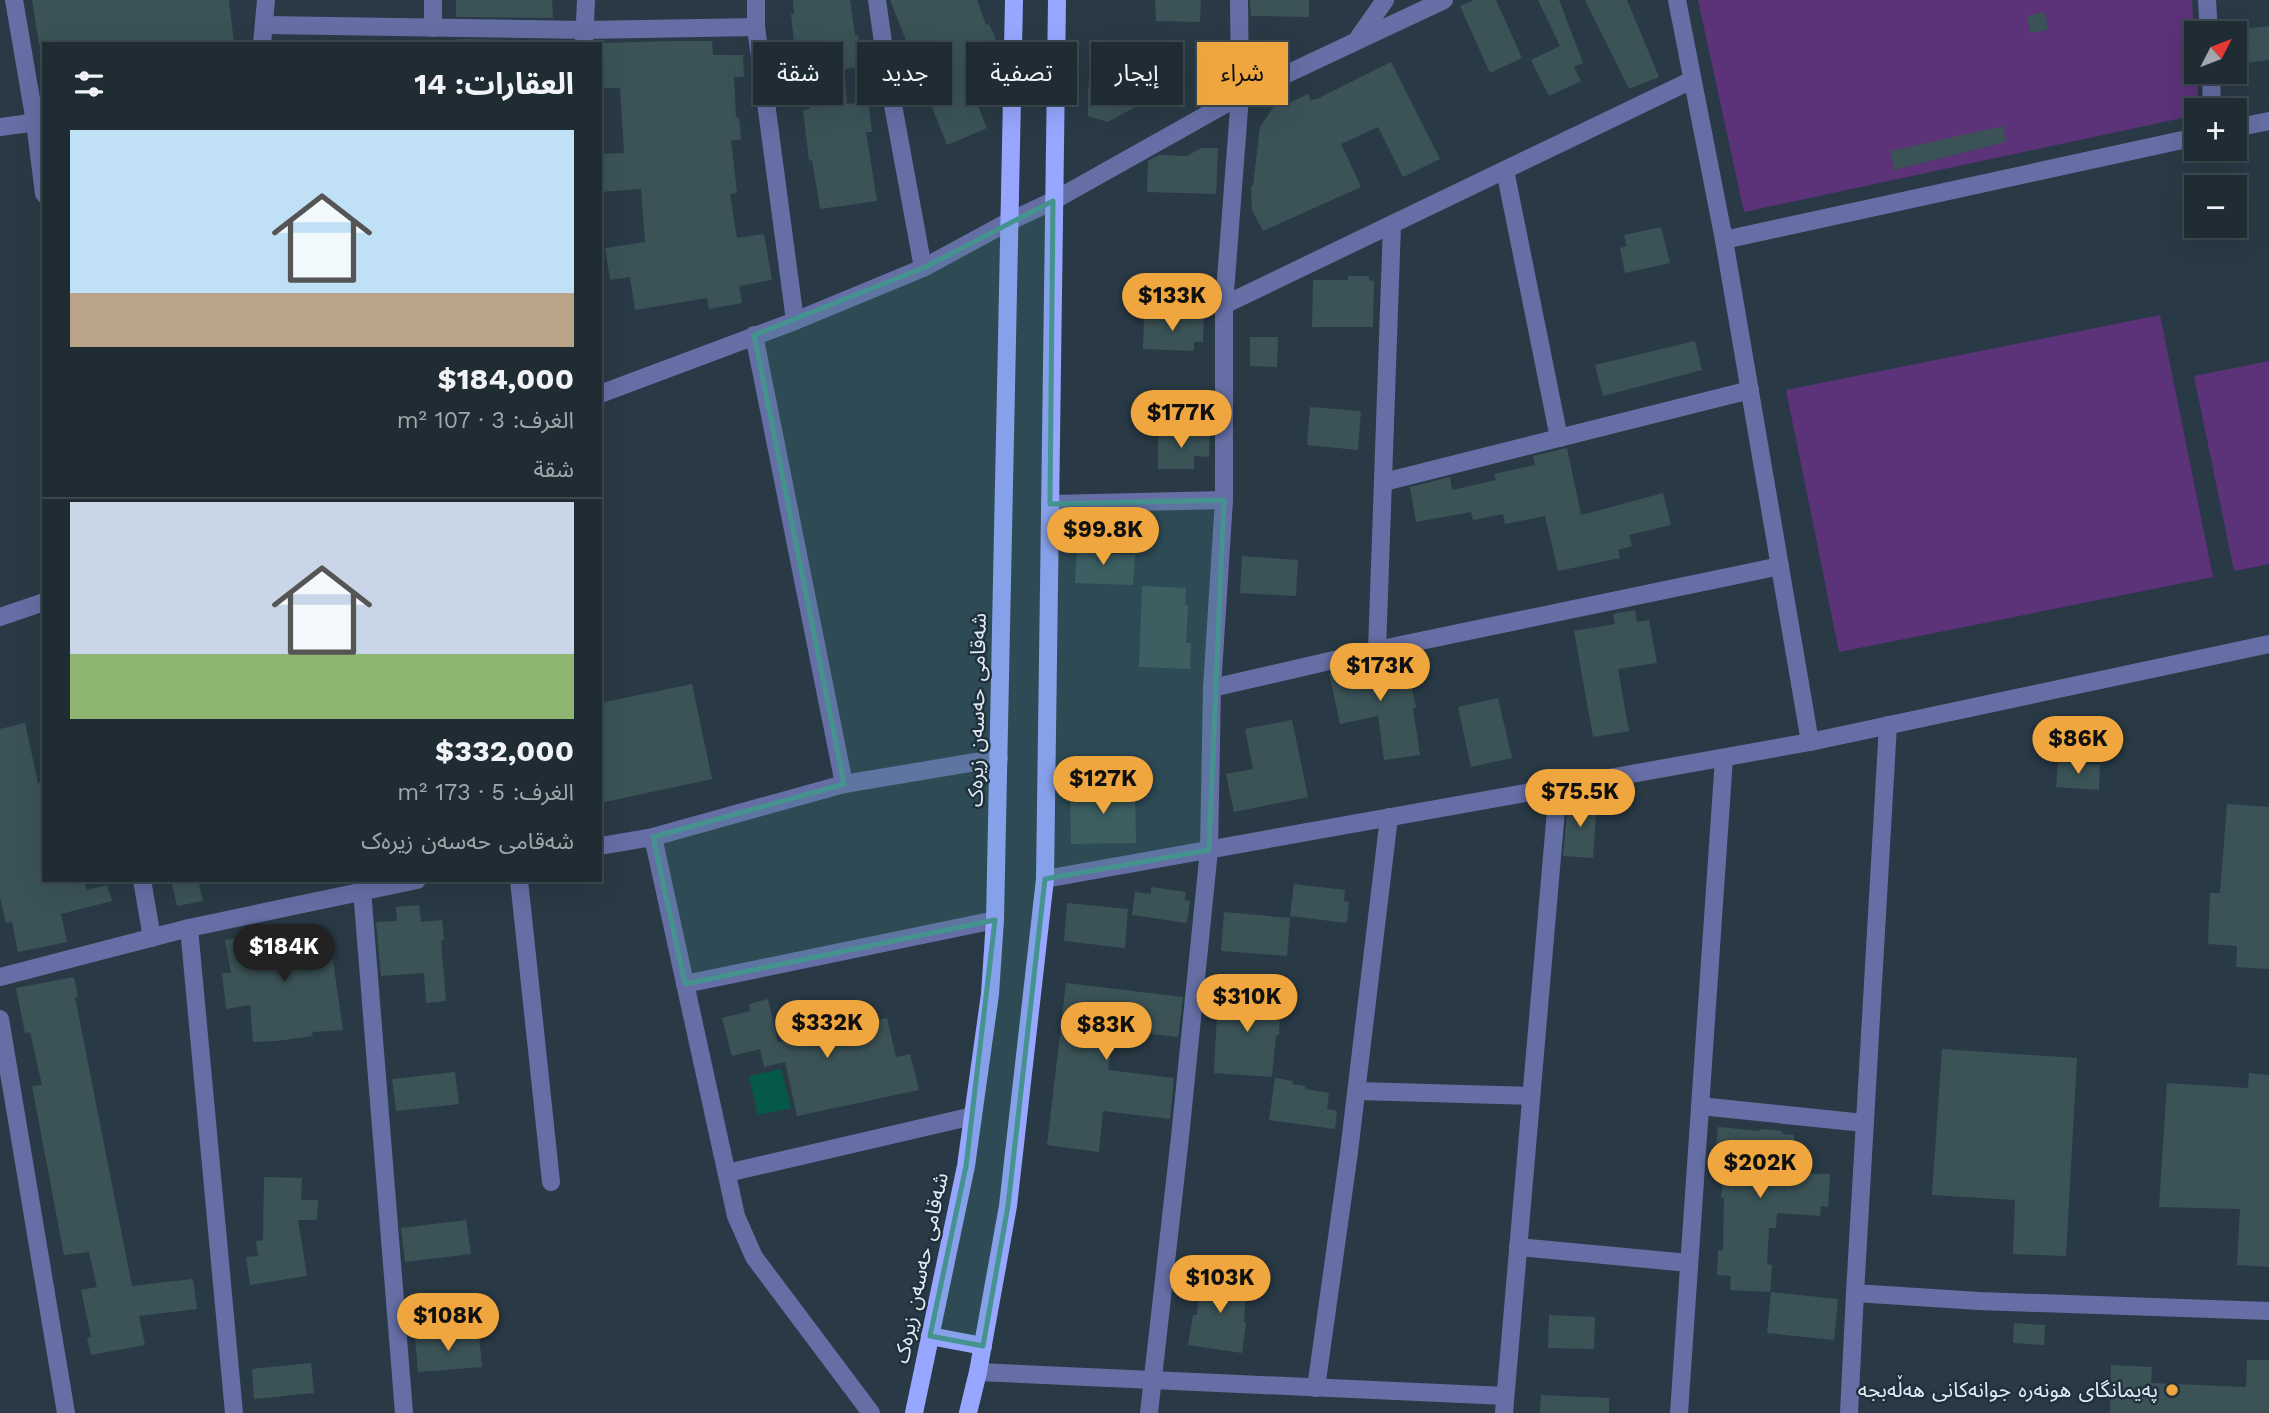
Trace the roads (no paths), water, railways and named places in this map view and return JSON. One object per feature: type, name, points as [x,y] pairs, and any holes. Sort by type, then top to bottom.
[{"type":"main road","name":"شەقامی حەسەن زیرەک","points":[[914,1413],[966,1166],[990,994],[995,920],[999,758],[1014,0]]},
{"type":"main road","points":[[968,1413],[1008,1206],[1045,879],[1057,0]]},
{"type":"main road","points":[[930,1336],[983,1346]]},
{"type":"street","points":[[14,0],[39,121],[42,165]]},
{"type":"street","points":[[262,42],[266,0]]},
{"type":"street","points":[[423,33],[433,0]]},
{"type":"street","points":[[585,37],[586,0]]},
{"type":"street","points":[[756,0],[756,27],[795,321]]},
{"type":"street","points":[[877,0],[888,78],[923,268]]},
{"type":"street","points":[[1239,0],[1239,42]]},
{"type":"street","points":[[1358,39],[1385,0]]},
{"type":"street","points":[[1288,73],[1444,0]]},
{"type":"street","points":[[1677,0],[1724,240],[1810,742]]},
{"type":"street","points":[[2207,0],[2208,21]]},
{"type":"street","points":[[265,25],[585,37],[756,27]]},
{"type":"street","points":[[1224,306],[1692,80]]},
{"type":"street","points":[[602,393],[795,321],[923,268],[1054,201],[1224,105]]},
{"type":"street","points":[[1149,1413],[1209,850],[1212,688],[1224,500],[1224,306],[1239,105]]},
{"type":"street","points":[[0,127],[39,121]]},
{"type":"street","points":[[2247,126],[2269,121]]},
{"type":"street","points":[[1724,240],[2184,140]]},
{"type":"street","points":[[1505,170],[1559,438]]},
{"type":"street","points":[[1377,650],[1392,225]]},
{"type":"street","points":[[754,335],[844,784]]},
{"type":"street","points":[[1384,482],[1750,390]]},
{"type":"street","points":[[1050,504],[1224,500]]},
{"type":"street","points":[[1212,688],[1377,650],[1780,566]]},
{"type":"street","points":[[0,617],[42,604]]},
{"type":"street","points":[[1045,879],[1810,742],[2269,644]]},
{"type":"street","points":[[1849,1413],[1888,725]]},
{"type":"street","points":[[602,846],[653,837],[844,784],[999,758]]},
{"type":"street","points":[[1679,1413],[1724,758]]},
{"type":"street","points":[[978,1372],[1152,1378],[1316,1388],[1504,1405],[1558,787]]},
{"type":"street","points":[[1316,1388],[1357,1091],[1389,817]]},
{"type":"street","points":[[653,837],[736,1216],[754,1257],[871,1413]]},
{"type":"street","points":[[142,882],[152,937]]},
{"type":"street","points":[[0,977],[189,928],[406,882]]},
{"type":"street","points":[[519,882],[551,1182]]},
{"type":"street","points":[[362,890],[404,1413]]},
{"type":"street","points":[[685,985],[995,920]]},
{"type":"street","points":[[189,928],[234,1413]]},
{"type":"street","points":[[0,1019],[66,1413]]},
{"type":"street","points":[[1357,1091],[1531,1096]]},
{"type":"street","points":[[1700,1106],[1864,1124]]},
{"type":"street","points":[[727,1173],[973,1116]]},
{"type":"street","points":[[1518,1247],[1689,1263]]},
{"type":"street","points":[[1855,1293],[1979,1301],[2269,1311]]},
{"type":"place","name":"پەیمانگای هونەرە جوانەکانی هەڵەبجە","points":[[2172,1390]]}]
